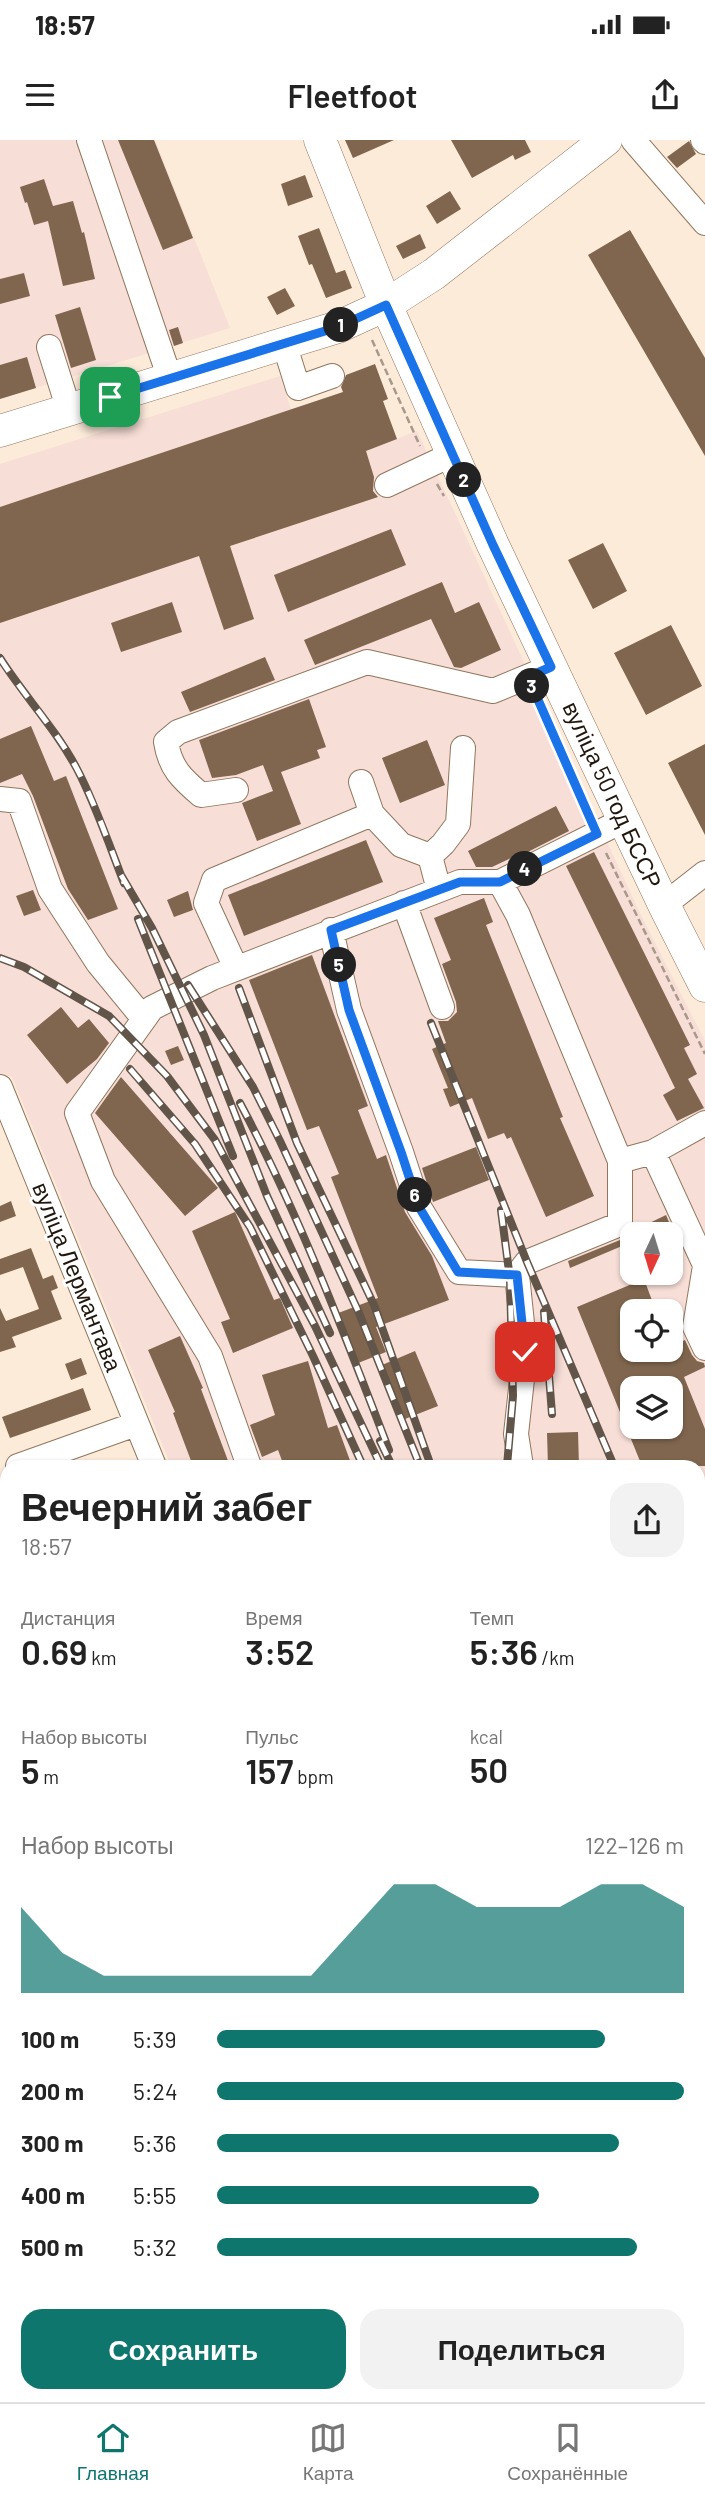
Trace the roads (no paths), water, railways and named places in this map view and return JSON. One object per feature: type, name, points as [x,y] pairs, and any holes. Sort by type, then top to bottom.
[{"type":"main road","name":"вуліца 50 год БССР","points":[[320,140],[386,305],[440,460],[611,827],[664,905],[705,986]]},
{"type":"main road","points":[[0,431],[338,327],[386,305],[446,265],[612,140]]},
{"type":"street","points":[[89,140],[170,379]]},
{"type":"street","points":[[612,140],[705,223]]},
{"type":"street","points":[[284,343],[298,388],[332,376]]},
{"type":"street","points":[[49,347],[69,410]]},
{"type":"street","points":[[387,485],[440,460]]},
{"type":"street","points":[[236,790],[201,795],[184,782],[169,759],[166,742],[178,732],[367,662],[493,691],[540,672]]},
{"type":"street","points":[[430,856],[458,824],[463,748]]},
{"type":"street","points":[[362,782],[372,814],[401,845],[430,856]]},
{"type":"street","points":[[0,799],[19,802],[50,889],[98,963],[144,1019]]},
{"type":"street","points":[[236,968],[206,903],[214,880],[372,814]]},
{"type":"street","points":[[247,1460],[210,1356],[103,1181],[77,1113],[152,1008],[236,968],[460,882],[500,882],[611,827]]},
{"type":"street","points":[[430,856],[439,890]]},
{"type":"street","points":[[664,905],[705,873]]},
{"type":"street","points":[[500,882],[518,915],[620,1161],[620,1224],[527,1262],[517,1275],[525,1352],[516,1434],[520,1460]]},
{"type":"street","points":[[404,903],[442,1007]]},
{"type":"street","points":[[331,930],[349,1010],[419,1207],[458,1272],[517,1275]]},
{"type":"street","name":"вуліца Лермантава","points":[[0,1087],[151,1460]]},
{"type":"street","points":[[620,1161],[653,1152],[705,1123]]},
{"type":"street","points":[[653,1152],[705,1266],[695,1327],[705,1348]]},
{"type":"street","points":[[34,1460],[136,1423]]},
{"type":"railway","points":[[0,658],[77,769],[124,883]]},
{"type":"railway","points":[[121,875],[152,928],[204,1035],[267,1196],[330,1333]]},
{"type":"railway","points":[[138,919],[233,1156]]},
{"type":"railway","points":[[0,958],[24,967],[109,1016],[167,1076],[215,1140],[315,1326],[378,1460]]},
{"type":"railway","points":[[188,985],[253,1087],[280,1141],[359,1313],[418,1460]]},
{"type":"railway","points":[[239,988],[297,1143],[374,1305],[429,1460]]},
{"type":"railway","points":[[431,1023],[527,1262],[611,1460]]},
{"type":"railway","points":[[130,1069],[195,1144],[250,1227],[360,1460]]},
{"type":"railway","points":[[240,1103],[301,1231],[389,1450]]},
{"type":"railway","points":[[501,1210],[510,1279],[513,1396],[508,1460]]},
{"type":"railway","points":[[544,1312],[552,1414]]},
{"type":"railway","points":[[380,1441],[389,1460]]}]
